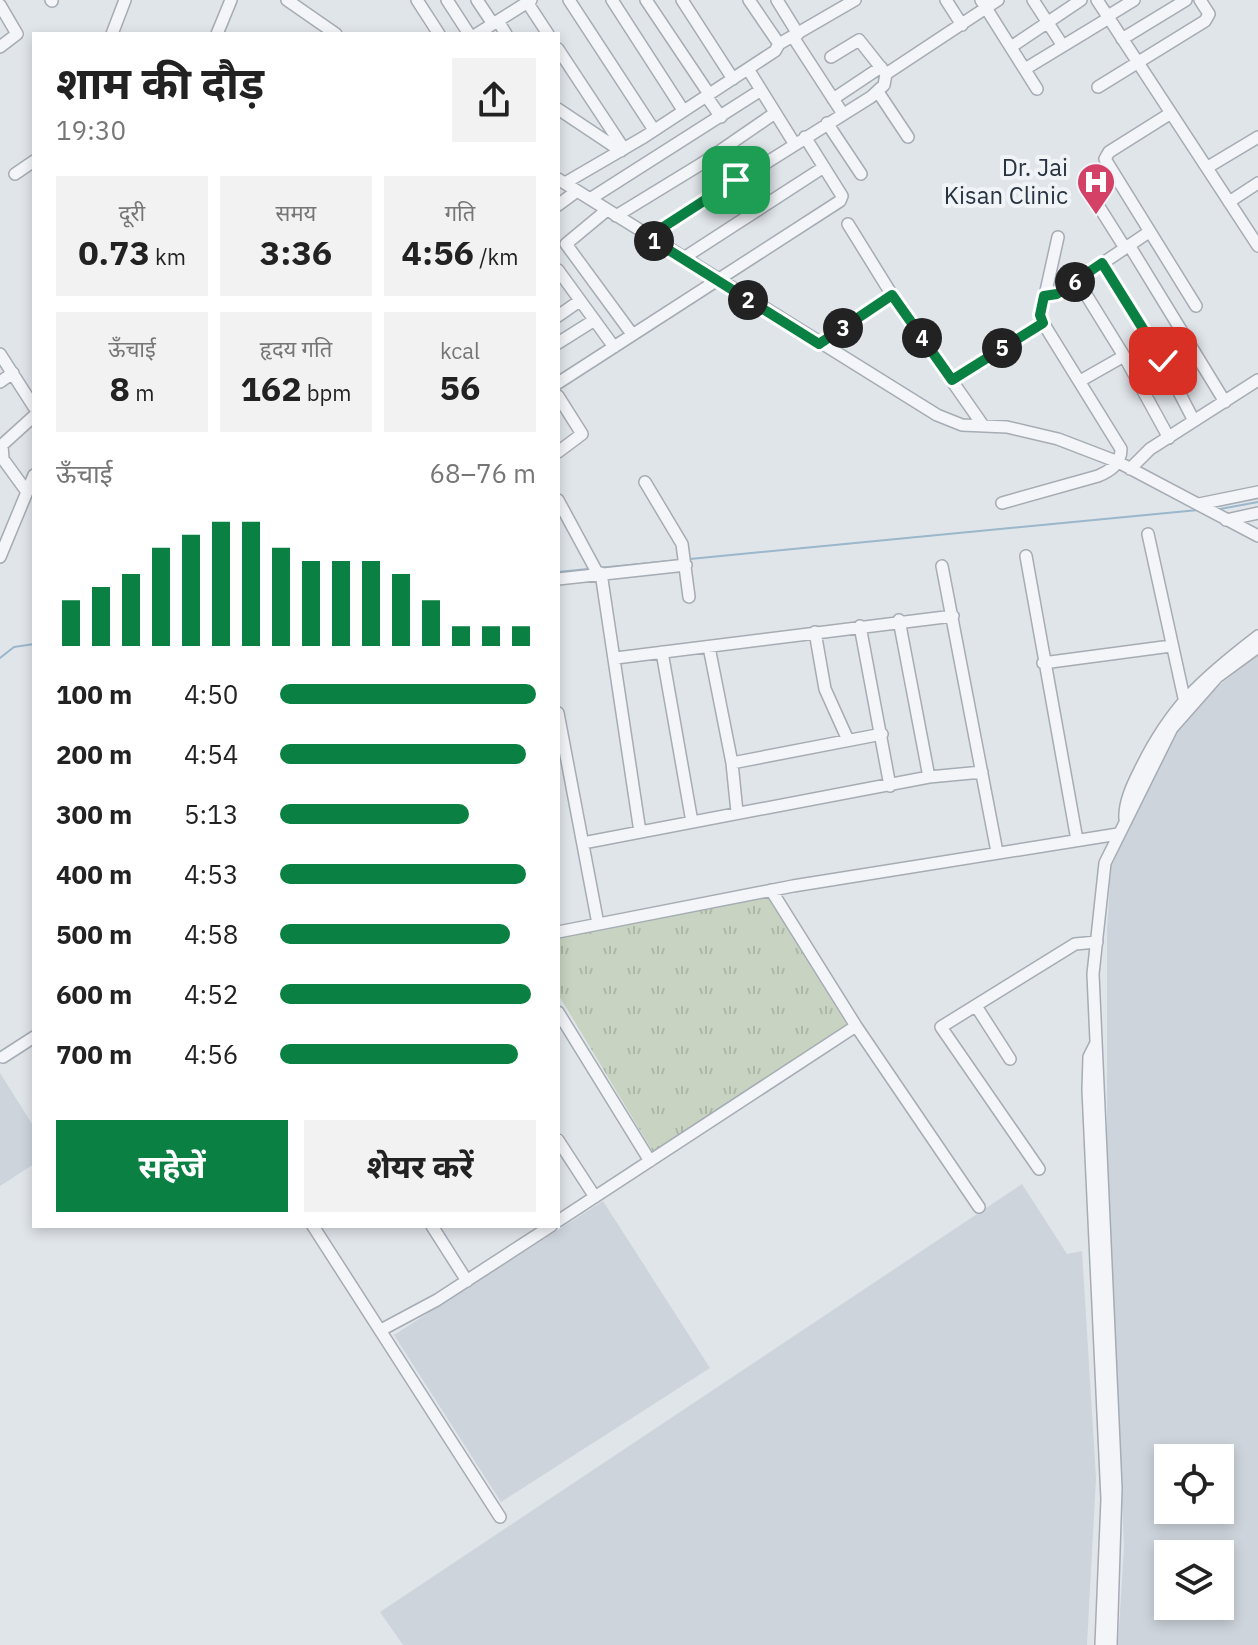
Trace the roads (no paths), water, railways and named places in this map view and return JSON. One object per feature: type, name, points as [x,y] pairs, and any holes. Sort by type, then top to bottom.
[{"type":"street","points":[[113,32],[125,0]]},
{"type":"street","points":[[218,32],[231,0]]},
{"type":"street","points":[[287,0],[333,32]]},
{"type":"street","points":[[417,0],[438,32]]},
{"type":"street","points":[[447,0],[468,32]]},
{"type":"street","points":[[477,0],[504,32]]},
{"type":"street","points":[[569,0],[654,130]]},
{"type":"street","points":[[612,0],[683,110]]},
{"type":"street","points":[[646,0],[721,117]]},
{"type":"street","points":[[682,0],[733,79]]},
{"type":"street","points":[[749,0],[779,44]]},
{"type":"street","points":[[777,0],[843,114]]},
{"type":"street","points":[[561,181],[622,150],[748,69],[779,44],[855,0]]},
{"type":"street","points":[[946,0],[962,25]]},
{"type":"street","points":[[833,99],[962,25],[984,4],[998,0]]},
{"type":"street","points":[[1033,0],[1063,46]]},
{"type":"street","points":[[1011,47],[1081,0]]},
{"type":"street","points":[[1097,0],[1258,246]]},
{"type":"street","points":[[1025,69],[1134,0]]},
{"type":"street","points":[[1122,39],[1186,0]]},
{"type":"street","points":[[1098,87],[1208,18],[1200,0]]},
{"type":"street","points":[[480,32],[529,1],[547,32]]},
{"type":"street","points":[[984,4],[1037,89]]},
{"type":"street","points":[[0,5],[17,32],[0,47]]},
{"type":"street","points":[[831,57],[859,40],[884,71]]},
{"type":"street","points":[[560,52],[622,150]]},
{"type":"street","points":[[560,382],[840,201],[842,196],[824,167],[775,113],[748,69]]},
{"type":"street","points":[[648,237],[878,92],[884,71]]},
{"type":"street","points":[[590,199],[761,90]]},
{"type":"street","points":[[878,92],[908,137]]},
{"type":"street","points":[[560,111],[622,150]]},
{"type":"street","points":[[632,334],[566,244],[612,213],[701,164],[775,113]]},
{"type":"street","points":[[1171,113],[1109,152],[1105,159],[1196,306]]},
{"type":"street","points":[[827,123],[861,174]]},
{"type":"street","points":[[1208,167],[1258,137]]},
{"type":"street","points":[[15,174],[32,162]]},
{"type":"street","points":[[682,259],[824,167]]},
{"type":"street","points":[[561,181],[716,281],[947,420],[1058,439],[1118,462],[1258,536]]},
{"type":"street","points":[[1229,202],[1258,183]]},
{"type":"street","points":[[560,204],[577,191]]},
{"type":"street","points":[[1091,194],[1225,402]]},
{"type":"street","points":[[848,224],[892,295],[982,424]]},
{"type":"street","points":[[1044,296],[1053,296],[1149,232]]},
{"type":"street","points":[[1002,503],[1098,476],[1118,462],[1121,449],[1040,315],[1058,237]]},
{"type":"street","points":[[1102,263],[1163,361],[1194,421]]},
{"type":"street","points":[[560,273],[578,302],[614,347]]},
{"type":"street","points":[[1077,280],[1169,438]]},
{"type":"street","points":[[819,344],[892,295]]},
{"type":"street","points":[[560,315],[578,302]]},
{"type":"street","points":[[560,342],[593,321]]},
{"type":"street","points":[[952,380],[1043,323]]},
{"type":"street","points":[[0,354],[32,404]]},
{"type":"street","points":[[1080,381],[1124,356]]},
{"type":"street","points":[[0,382],[13,373]]},
{"type":"street","points":[[1130,469],[1169,438],[1258,380]]},
{"type":"street","points":[[560,399],[582,434],[560,450]]},
{"type":"street","points":[[27,492],[3,459],[2,445],[32,418]]},
{"type":"street","points":[[0,557],[32,480]]},
{"type":"street","points":[[645,482],[685,560],[689,597]]},
{"type":"street","points":[[1203,506],[1258,492]]},
{"type":"street","points":[[560,504],[598,571],[616,658],[640,832]]},
{"type":"street","points":[[1222,517],[1258,513]]},
{"type":"street","points":[[1148,534],[1184,698]]},
{"type":"street","points":[[1026,556],[1077,840]]},
{"type":"street","points":[[560,579],[685,560]]},
{"type":"street","points":[[942,566],[997,852]]},
{"type":"street","points":[[616,658],[899,620],[953,616]]},
{"type":"street","points":[[899,620],[929,777]]},
{"type":"street","points":[[860,626],[890,786]]},
{"type":"street","points":[[815,632],[825,689],[848,740]]},
{"type":"street","points":[[1111,1645],[1115,1473],[1099,1161],[1099,1054],[1095,1045],[1097,942],[1105,863],[1152,745],[1184,698],[1258,636]]},
{"type":"street","points":[[1043,663],[1171,646]]},
{"type":"street","points":[[709,647],[732,763],[737,812]]},
{"type":"street","points":[[1125,819],[1130,815],[1172,728],[1217,677],[1258,647]]},
{"type":"street","points":[[662,652],[692,822]]},
{"type":"street","points":[[560,723],[598,924]]},
{"type":"street","points":[[732,763],[882,734]]},
{"type":"street","points":[[583,843],[929,777],[982,772]]},
{"type":"street","points":[[560,932],[771,890],[1118,834]]},
{"type":"street","points":[[771,890],[856,1026],[979,1207]]},
{"type":"street","points":[[1039,1169],[941,1027],[1075,944],[1097,942]]},
{"type":"street","points":[[976,1006],[1010,1059]]},
{"type":"street","points":[[560,1015],[650,1161]]},
{"type":"street","points":[[560,1220],[856,1026]]},
{"type":"street","points":[[3,1057],[32,1038]]},
{"type":"street","points":[[1095,1045],[1089,1057],[1088,1090],[1107,1499],[1101,1645]]},
{"type":"street","points":[[560,1143],[595,1197]]},
{"type":"street","points":[[314,1228],[500,1517]]},
{"type":"street","points":[[433,1228],[467,1281]]},
{"type":"street","points":[[381,1330],[467,1281],[534,1231]]},
{"type":"waterway","points":[[1220,509],[1258,502]]},
{"type":"waterway","points":[[690,559],[1198,510]]},
{"type":"waterway","points":[[599,568],[680,560]]},
{"type":"waterway","points":[[560,572],[588,569]]},
{"type":"waterway","points":[[0,658],[14,647],[32,644]]},
{"type":"place","name":"Dr. Jai Kisan Clinic","points":[[1096,216]]}]
